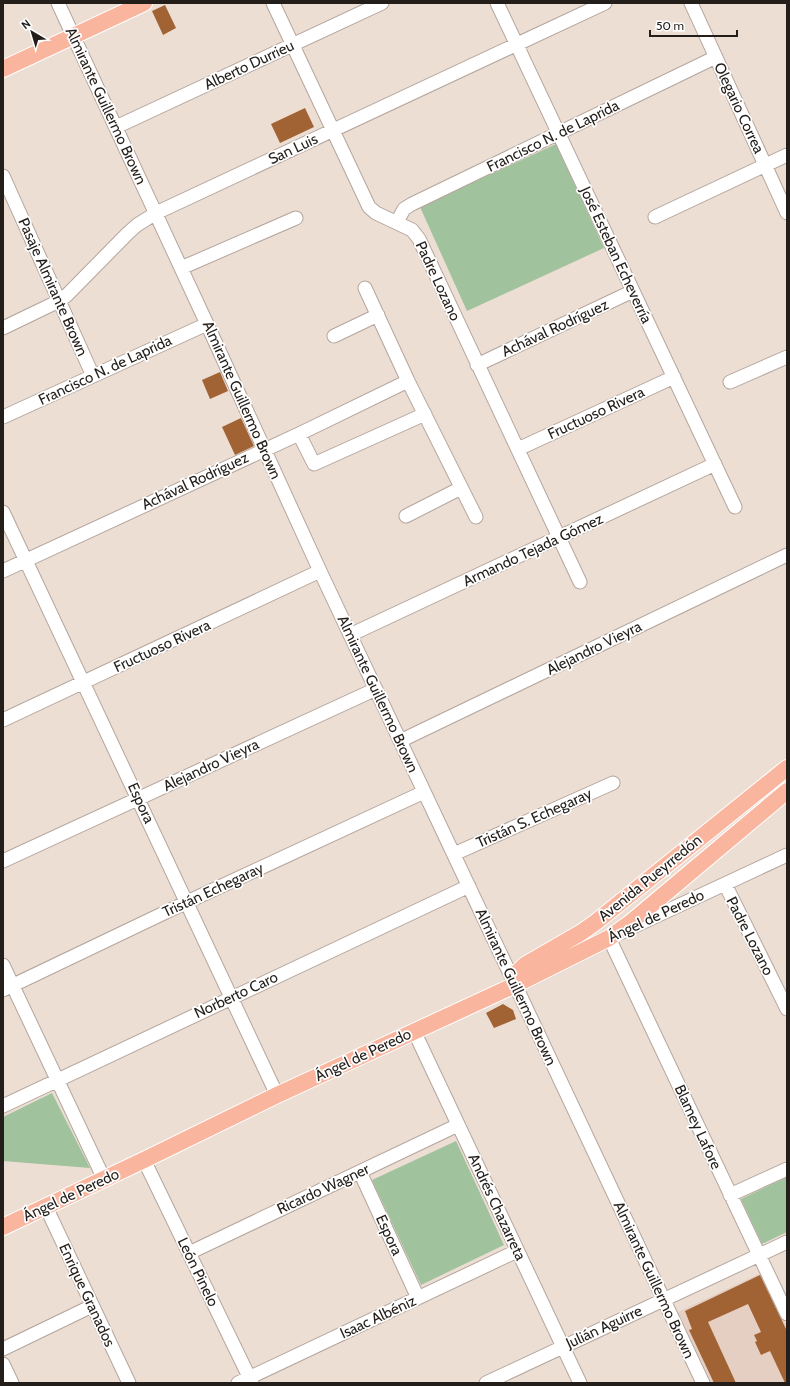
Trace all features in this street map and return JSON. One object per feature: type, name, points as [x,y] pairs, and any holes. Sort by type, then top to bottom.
[{"type":"main road","points":[[3,69],[144,3]]},
{"type":"main road","name":"Avenida Pueyrredón","points":[[515,985],[518,972],[525,965],[582,932],[596,922],[787,768]]},
{"type":"main road","name":"Avenida Pueyrredón","points":[[609,938],[630,923],[787,791]]},
{"type":"main road","name":"Ángel de Peredo","points":[[3,1227],[144,1160],[277,1094],[515,985],[609,938]]},
{"type":"street","name":"Almirante Guillermo Brown","points":[[58,3],[208,324],[320,571],[703,1383]]},
{"type":"street","name":"Padre Lozano","points":[[273,3],[369,207],[376,213],[412,230],[419,239],[580,582]]},
{"type":"street","name":"Alberto Durrieu","points":[[116,127],[382,3]]},
{"type":"street","name":"José Esteban Echeverría","points":[[497,3],[735,507]]},
{"type":"street","name":"San Luis","points":[[3,328],[59,301],[67,295],[128,233],[137,225],[156,213],[605,3]]},
{"type":"street","name":"Olegario Correa","points":[[691,3],[787,213]]},
{"type":"street","name":"Francisco N. de Laprida","points":[[397,222],[404,209],[412,204],[716,57]]},
{"type":"street","points":[[655,217],[787,155]]},
{"type":"street","name":"Pasaje Almirante Brown","points":[[3,176],[93,376]]},
{"type":"street","points":[[181,268],[296,218]]},
{"type":"street","points":[[366,288],[408,381],[476,517]]},
{"type":"street","name":"Achával Rodríguez","points":[[478,364],[633,291]]},
{"type":"street","points":[[334,336],[378,315]]},
{"type":"street","name":"Francisco N. de Laprida","points":[[3,417],[208,324]]},
{"type":"street","points":[[730,382],[787,357]]},
{"type":"street","name":"Fructuoso Rivera","points":[[518,449],[674,377]]},
{"type":"street","name":"Achával Rodríguez","points":[[3,572],[299,434],[408,381]]},
{"type":"street","points":[[299,434],[314,464],[425,414]]},
{"type":"street","name":"Armando Tejada Gómez","points":[[350,635],[715,464]]},
{"type":"street","points":[[406,516],[461,488]]},
{"type":"street","name":"Espora","points":[[3,512],[277,1094]]},
{"type":"street","name":"Alejandro Vieyra","points":[[400,741],[787,555]]},
{"type":"street","name":"Fructuoso Rivera","points":[[3,720],[320,571]]},
{"type":"street","name":"Alejandro Vieyra","points":[[3,861],[376,689]]},
{"type":"street","name":"Tristán S. Echegaray","points":[[454,854],[614,783]]},
{"type":"street","name":"Tristán Echegaray","points":[[8,987],[424,792]]},
{"type":"street","name":"Ángel de Peredo","points":[[609,938],[787,855]]},
{"type":"street","name":"Padre Lozano","points":[[725,884],[787,1009]]},
{"type":"street","name":"Norberto Caro","points":[[3,1106],[469,886]]},
{"type":"street","name":"Blamey Lafore","points":[[609,938],[787,1314]]},
{"type":"street","points":[[3,964],[8,987],[58,1080],[104,1179]]},
{"type":"street","name":"Andrés Chazarreta","points":[[414,1031],[580,1383]]},
{"type":"street","name":"Ricardo Wagner","points":[[189,1253],[458,1125]]},
{"type":"street","name":"León Pinelo","points":[[144,1160],[189,1253],[247,1381]]},
{"type":"street","points":[[730,1195],[787,1169]]},
{"type":"street","name":"Espora","points":[[360,1172],[418,1298]]},
{"type":"street","name":"Enrique Granados","points":[[46,1207],[129,1383]]},
{"type":"street","name":"Julián Aguirre","points":[[486,1383],[787,1242]]},
{"type":"street","name":"Isaac Albéniz","points":[[247,1381],[517,1251]]},
{"type":"street","points":[[3,1349],[92,1306]]},
{"type":"street","points":[[3,1364],[12,1383]]},
{"type":"shaded area","points":[[761,1273],[787,1327],[787,1383],[712,1383],[678,1312]]},
{"type":"green space","points":[[556,144],[604,248],[467,311],[420,207]]},
{"type":"green space","points":[[52,1093],[90,1168],[3,1161],[3,1117]]},
{"type":"green space","points":[[456,1141],[504,1245],[421,1285],[372,1180]]},
{"type":"green space","points":[[787,1177],[787,1232],[762,1244],[741,1199]]},
{"type":"building","points":[[165,5],[176,28],[163,35],[152,11]]},
{"type":"building","points":[[305,108],[314,127],[280,143],[271,124]]},
{"type":"building","points":[[220,372],[228,391],[210,399],[202,380]]},
{"type":"building","points":[[241,418],[254,446],[235,455],[222,427]]},
{"type":"building","points":[[503,1004],[513,1010],[516,1019],[494,1028],[486,1013]]},
{"type":"building","points":[[760,1275],[787,1331],[787,1383],[785,1383],[770,1351],[761,1355],[755,1342],[757,1341],[754,1335],[761,1332],[748,1304],[708,1322],[736,1383],[714,1383],[689,1330],[692,1329],[685,1311]]}]
